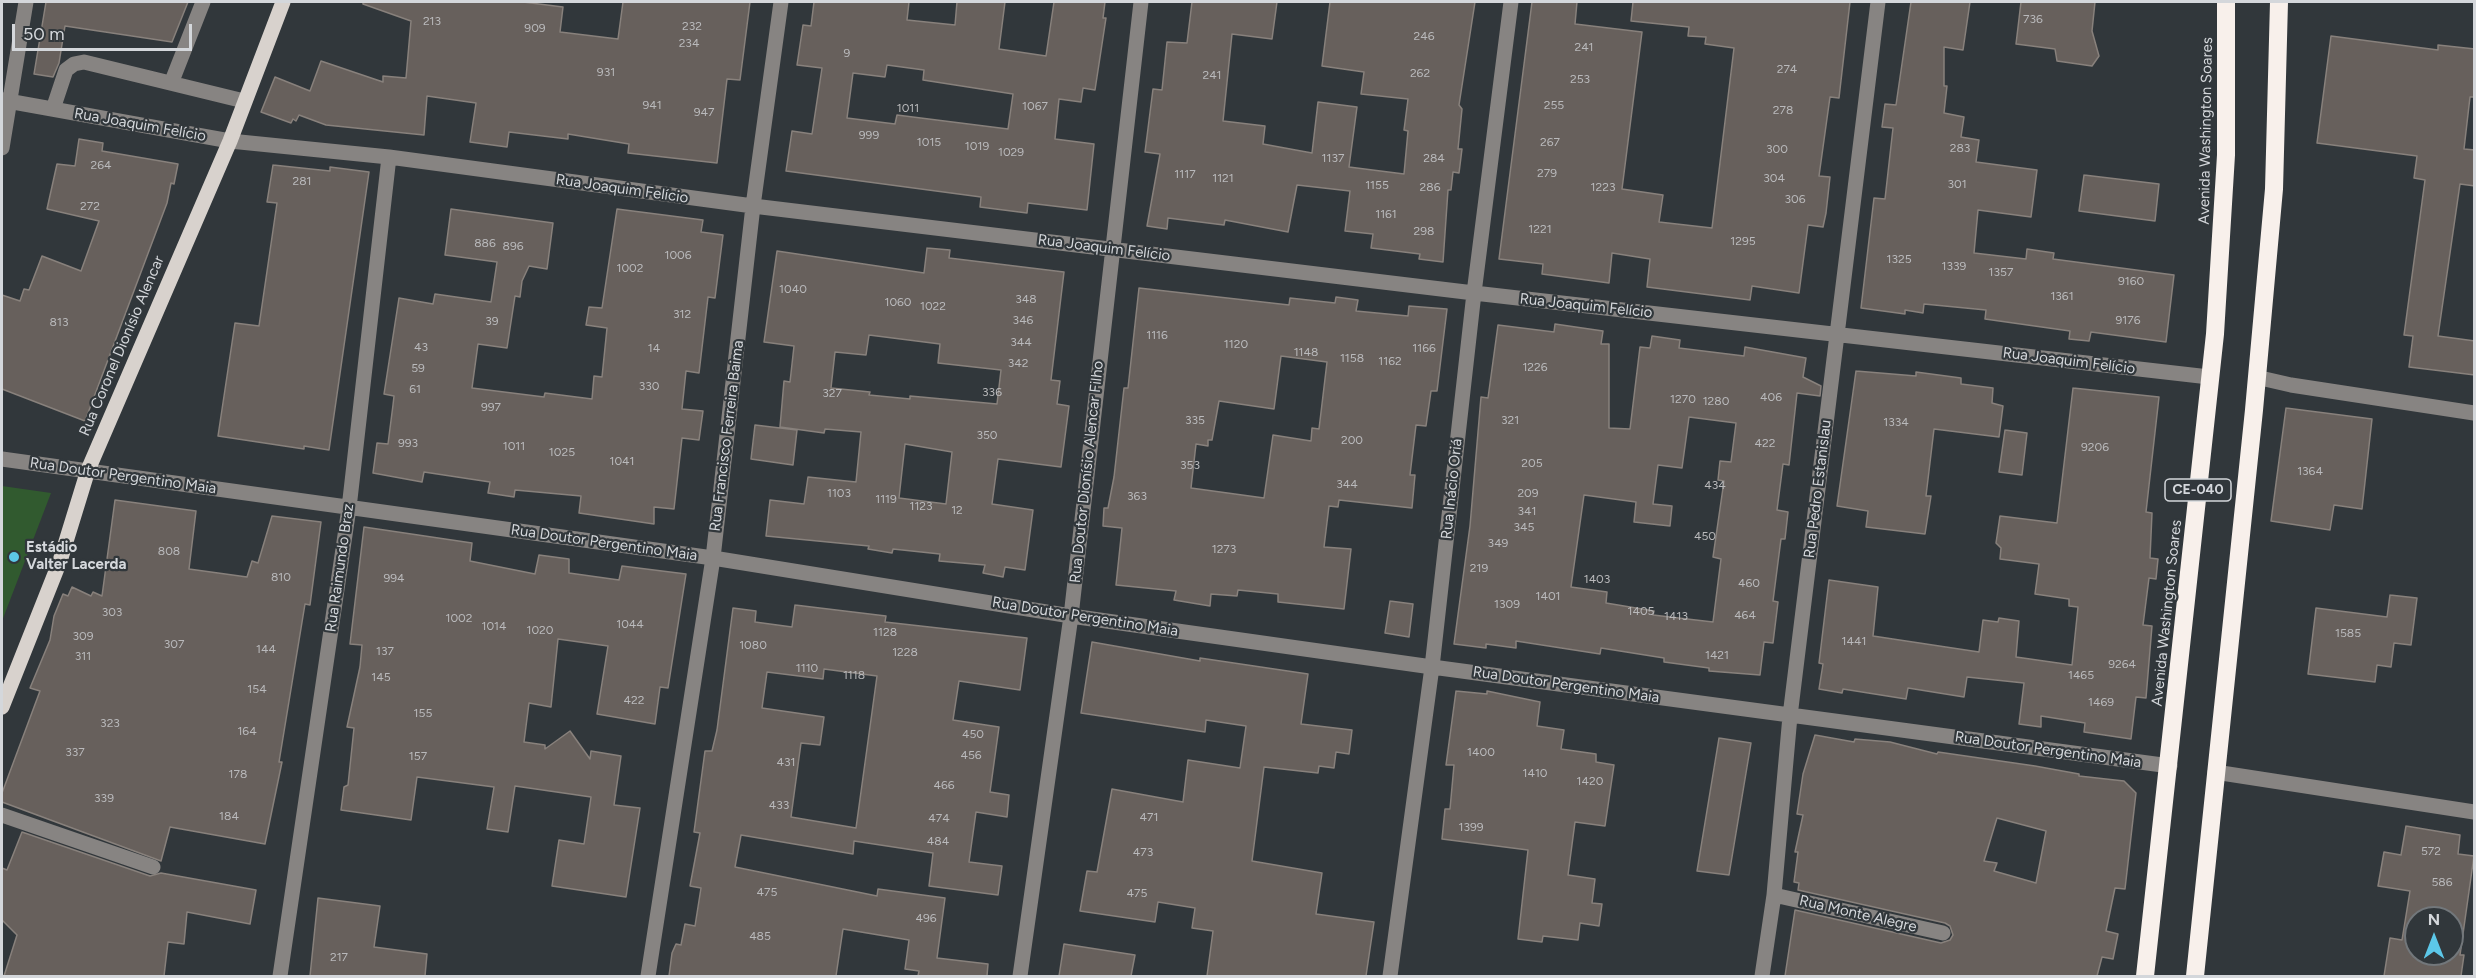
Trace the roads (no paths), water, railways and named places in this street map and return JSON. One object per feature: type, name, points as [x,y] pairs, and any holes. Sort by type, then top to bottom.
[{"type":"highway","name":"Avenida Washington Soares","points":[[2145,976],[2215,334],[2226,155],[2226,2]]},
{"type":"highway","name":"CE-040","points":[[2195,976],[2274,189],[2279,2]]},
{"type":"main road","name":"Rua Coronel Dionísio Alencar","points":[[2,707],[60,561],[88,470],[230,141],[283,2]]},
{"type":"street","points":[[2,148],[6,100],[26,2]]},
{"type":"street","points":[[172,81],[203,2]]},
{"type":"street","name":"Rua Francisco Ferreira Baima","points":[[648,976],[712,558],[753,206],[781,2]]},
{"type":"street","name":"Rua Doutor Dionísio Alencar Filho","points":[[1020,976],[1071,616],[1141,2]]},
{"type":"street","name":"Rua Inácio Oriá","points":[[1390,976],[1432,667],[1474,293],[1511,2]]},
{"type":"street","name":"Rua Pedro Estanislau","points":[[1762,976],[1774,895],[1790,716],[1878,2]]},
{"type":"street","points":[[53,109],[66,70],[74,64],[84,62],[172,81],[244,101]]},
{"type":"street","name":"Rua Joaquim Felício","points":[[6,100],[230,141],[389,157],[753,206],[1474,293],[2209,377]]},
{"type":"street","name":"Rua Raimundo Braz","points":[[280,976],[349,508],[389,157]]},
{"type":"street","points":[[2256,377],[2291,385],[2475,412]]},
{"type":"street","name":"Rua Doutor Pergentino Maia","points":[[2,459],[712,558],[1071,616],[2169,766]]},
{"type":"street","points":[[2215,772],[2475,812]]},
{"type":"street","points":[[2,815],[153,867]]},
{"type":"street","name":"Rua Monte Alegre","points":[[1774,895],[1943,933]]},
{"type":"place","name":"Estádio Valter Lacerda","points":[[14,557]]}]
